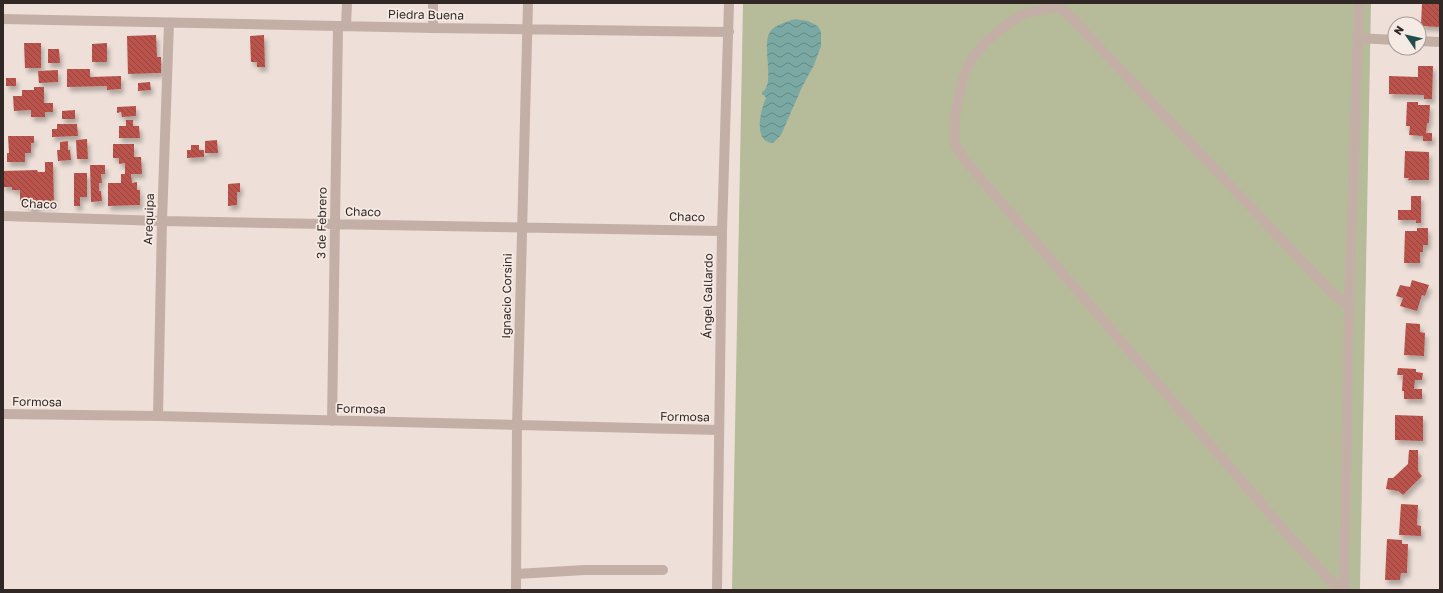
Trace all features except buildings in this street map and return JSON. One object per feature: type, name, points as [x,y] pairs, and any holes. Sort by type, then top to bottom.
[{"type":"street","name":"3 de Febrero","points":[[332,422],[335,224],[342,26],[346,3]]},
{"type":"street","points":[[433,3],[433,28]]},
{"type":"street","name":"Ignacio Corsini","points":[[516,590],[517,426],[528,3]]},
{"type":"street","name":"Ángel Gallardo","points":[[717,590],[722,230],[729,3]]},
{"type":"street","points":[[1344,590],[1350,306],[1359,3]]},
{"type":"street","points":[[1339,590],[1290,537],[963,158],[955,143],[954,127],[965,72],[971,60],[984,44],[1022,15],[1053,8],[1061,9],[1068,14],[1334,294],[1350,306]]},
{"type":"street","name":"Piedra Buena","points":[[3,18],[169,23],[729,32]]},
{"type":"street","name":"Arequipa","points":[[158,416],[162,222],[169,23]]},
{"type":"street","points":[[1357,38],[1387,40]]},
{"type":"street","points":[[1427,41],[1440,42]]},
{"type":"street","name":"Chaco","points":[[3,216],[162,222],[722,230]]},
{"type":"street","name":"Formosa","points":[[3,414],[158,416],[332,422],[719,430]]},
{"type":"street","points":[[516,574],[585,570],[663,570]]},
{"type":"green space","points":[[743,3],[1371,3],[1360,590],[732,590]]},
{"type":"water","points":[[795,19],[808,21],[818,26],[821,32],[821,46],[814,65],[802,87],[781,135],[773,143],[766,141],[762,137],[760,131],[760,117],[766,98],[762,95],[762,92],[766,88],[768,82],[768,38],[772,29]]}]
